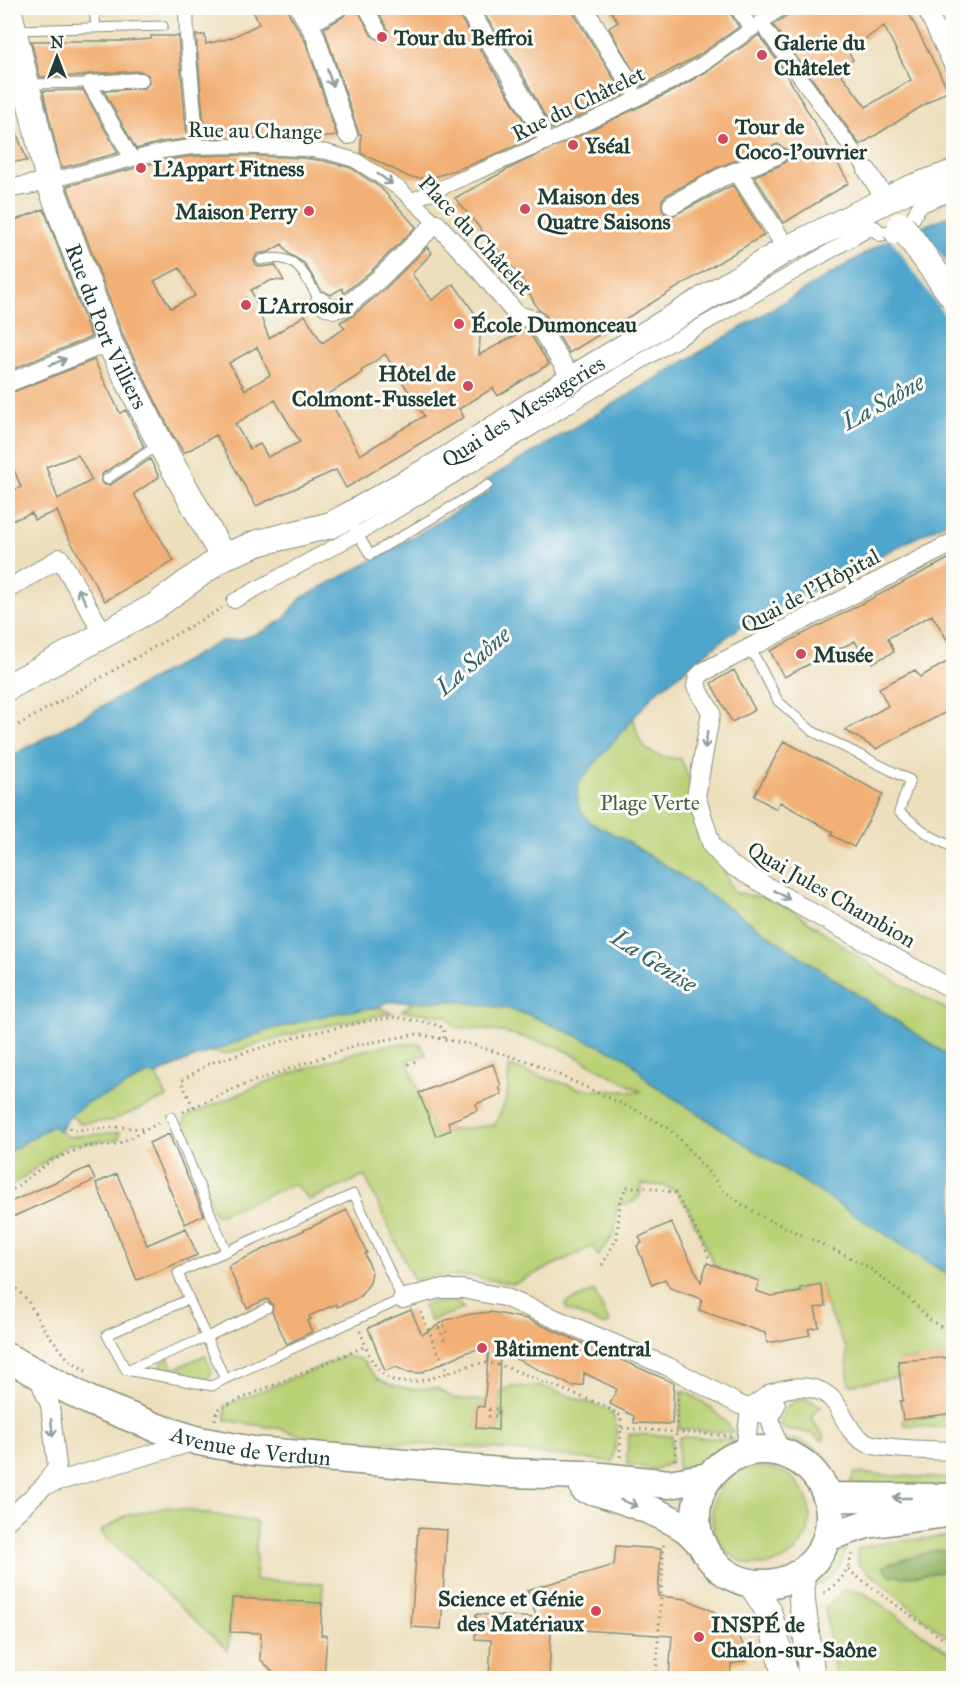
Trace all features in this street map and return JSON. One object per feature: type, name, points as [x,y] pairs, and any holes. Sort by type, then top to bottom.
[{"type":"main road","name":"Rue du Port Villiers","points":[[11,19],[18,70],[49,181],[109,342],[160,444],[223,557]]},
{"type":"main road","name":"Quai des Messageries","points":[[8,684],[154,607],[223,557],[258,543],[331,525],[353,525],[443,462],[572,379],[787,249],[902,220],[954,173]]},
{"type":"main road","points":[[902,220],[954,298]]},
{"type":"main road","name":"Avenue de Verdun","points":[[8,1358],[90,1401],[155,1427],[207,1436],[253,1450],[512,1473],[584,1475],[669,1484],[709,1477]]},
{"type":"main road","points":[[746,1443],[762,1450],[779,1452],[795,1458],[809,1468],[820,1482],[827,1497],[830,1517],[827,1537],[812,1562],[786,1580],[768,1583],[750,1582],[722,1569],[710,1558],[702,1544],[697,1527],[696,1510],[700,1492],[709,1477],[746,1443]]},
{"type":"main road","name":"Avenue de Verdun","points":[[512,1473],[588,1489],[634,1504],[684,1528],[702,1544]]},
{"type":"main road","points":[[827,1497],[953,1509]]},
{"type":"main road","points":[[827,1537],[867,1524],[953,1509]]},
{"type":"main road","points":[[801,1571],[803,1612],[812,1678]]},
{"type":"main road","points":[[750,1582],[768,1610],[786,1678]]},
{"type":"street","points":[[186,8],[197,147]]},
{"type":"street","points":[[300,8],[310,23],[320,48],[355,160]]},
{"type":"street","points":[[310,23],[338,8]]},
{"type":"street","points":[[366,8],[379,31]]},
{"type":"street","points":[[467,8],[507,70],[544,136]]},
{"type":"street","points":[[584,8],[634,92]]},
{"type":"street","points":[[736,8],[756,26],[867,170],[902,220],[954,192]]},
{"type":"street","name":"Rue du Châtelet","points":[[413,200],[634,92],[673,81],[704,63],[781,8]]},
{"type":"street","points":[[930,9],[953,64]]},
{"type":"street","points":[[132,159],[89,83],[141,80]]},
{"type":"street","name":"Rue au Change","points":[[49,181],[163,151],[197,147],[304,149],[327,152],[355,160]]},
{"type":"street","points":[[672,205],[720,178],[777,155]]},
{"type":"street","name":"Place du Châtelet","points":[[355,160],[379,174],[413,200],[483,273],[517,315],[535,320],[572,379]]},
{"type":"street","points":[[738,172],[787,249]]},
{"type":"street","points":[[8,189],[49,181]]},
{"type":"street","name":"Quai des Messageries","points":[[234,601],[353,525],[867,230],[875,228],[880,234],[902,220]]},
{"type":"street","points":[[320,302],[334,309],[345,307],[379,279],[436,223]]},
{"type":"street","points":[[8,383],[109,342]]},
{"type":"street","name":"Quai de l'Hôpital","points":[[696,686],[698,676],[703,672],[954,542]]},
{"type":"street","points":[[8,589],[60,558],[104,635]]},
{"type":"street","name":"Quai Jules Chambion","points":[[696,686],[711,712],[696,796],[712,846],[729,864],[802,907],[954,990]]},
{"type":"street","points":[[402,1299],[439,1289],[462,1289],[504,1297],[606,1339],[684,1375],[726,1399],[771,1418]]},
{"type":"street","points":[[8,1521],[45,1485],[57,1466],[50,1405],[36,1372]]},
{"type":"street","points":[[746,1443],[750,1408],[771,1393],[798,1387],[813,1388],[825,1393],[835,1403],[849,1430],[866,1442],[879,1446],[954,1451]]},
{"type":"street","points":[[771,1393],[776,1405],[771,1418],[779,1452]]},
{"type":"street","points":[[45,1485],[207,1436]]},
{"type":"lane","points":[[94,8],[96,28]]},
{"type":"lane","points":[[186,8],[194,8]]},
{"type":"lane","points":[[11,19],[96,28],[163,26]]},
{"type":"lane","points":[[18,70],[89,83]]},
{"type":"lane","points":[[261,260],[283,258],[292,261],[299,267],[320,302]]},
{"type":"lane","points":[[107,479],[160,444]]},
{"type":"lane","points":[[353,525],[370,555],[488,485]]},
{"type":"lane","points":[[751,649],[778,701],[812,731],[909,780],[899,812],[929,835],[954,848]]},
{"type":"lane","points":[[171,1117],[226,1251]]},
{"type":"lane","points":[[126,1370],[212,1386],[402,1299],[354,1194],[178,1273],[225,1379]]},
{"type":"lane","points":[[126,1370],[107,1335],[189,1299]]},
{"type":"lane","points":[[126,1370],[207,1337],[267,1308]]},
{"type":"path","points":[[8,731],[234,601]]},
{"type":"path","points":[[193,1107],[181,1081],[210,1063],[307,1034],[395,1017],[439,1025],[444,1030],[444,1039]]},
{"type":"path","points":[[8,1193],[52,1160],[84,1147],[116,1145],[235,1088],[357,1046],[417,1034],[473,1045],[533,1063],[640,1112],[668,1128],[683,1142],[723,1190],[743,1205],[761,1216],[864,1264],[912,1300],[930,1320],[954,1335]]},
{"type":"path","points":[[408,1064],[416,1061]]},
{"type":"path","points":[[64,1125],[73,1130],[122,1127],[144,1130]]},
{"type":"path","points":[[602,1265],[617,1238],[620,1202],[626,1187],[647,1187],[675,1193],[701,1238],[710,1261]]},
{"type":"path","points":[[8,1280],[28,1300],[42,1326],[68,1359],[86,1371]]},
{"type":"path","points":[[423,1292],[425,1302],[418,1304],[449,1373]]},
{"type":"path","points":[[355,1320],[379,1371],[393,1379],[414,1382],[484,1363],[506,1367],[605,1406],[621,1416],[620,1464]]},
{"type":"path","points":[[444,1340],[439,1328],[444,1326],[448,1337]]},
{"type":"path","points":[[207,1436],[217,1409],[366,1346]]},
{"type":"path","points":[[675,1466],[678,1391],[684,1375]]},
{"type":"path","points":[[622,1428],[739,1437],[746,1443]]},
{"type":"path","points":[[656,1678],[665,1535]]},
{"type":"path","points":[[819,1596],[837,1584],[848,1570],[855,1544]]},
{"type":"path","points":[[848,1570],[954,1647]]},
{"type":"green space","name":"Plage Verte","points":[[634,717],[639,737],[647,750],[661,756],[681,759],[733,892],[768,899],[792,910],[886,976],[953,1013],[953,1059],[677,873],[621,838],[589,822],[579,808],[577,793],[580,781]]},
{"type":"green space","points":[[454,1001],[505,1008],[529,1015],[628,1058],[649,1082],[953,1278],[953,1357],[925,1360],[918,1365],[917,1359],[899,1361],[899,1377],[849,1385],[846,1348],[826,1306],[821,1284],[779,1295],[779,1302],[755,1291],[759,1281],[742,1275],[738,1288],[715,1266],[686,1205],[676,1191],[664,1186],[642,1184],[640,1194],[635,1200],[627,1204],[617,1204],[615,1233],[598,1256],[593,1246],[514,1284],[469,1276],[437,1276],[414,1281],[365,1176],[309,1200],[295,1184],[215,1216],[183,1134],[183,1124],[188,1116],[266,1082],[356,1052],[393,1044],[420,1044],[427,1055],[407,1060],[436,1136],[451,1130],[495,1125],[507,1097],[509,1066],[581,1089],[642,1092],[559,1047],[504,1032],[455,1027],[447,1016],[402,1011],[413,1002]]},
{"type":"green space","points":[[378,1007],[392,1013],[310,1029],[225,1054],[209,1052],[269,1030],[330,1014]]},
{"type":"green space","points":[[148,1074],[156,1075],[167,1097],[111,1121],[81,1123],[70,1116],[86,1103],[119,1090]]},
{"type":"green space","points":[[52,1126],[68,1137],[120,1132],[119,1139],[68,1145],[8,1188],[8,1152]]},
{"type":"green space","points":[[594,1291],[610,1323],[605,1326],[566,1309],[566,1303]]},
{"type":"green space","points":[[448,1301],[459,1304],[464,1309],[430,1321],[423,1306],[427,1303]]},
{"type":"green space","points":[[205,1355],[212,1371],[209,1378],[204,1380],[162,1372],[160,1368],[168,1357],[174,1369]]},
{"type":"green space","points":[[345,1356],[361,1359],[378,1379],[395,1386],[412,1389],[437,1388],[453,1398],[485,1401],[484,1407],[477,1406],[476,1428],[498,1430],[500,1391],[511,1387],[541,1386],[609,1410],[613,1415],[616,1428],[613,1462],[497,1449],[304,1437],[282,1429],[225,1420],[225,1406]]},
{"type":"green space","points":[[682,1391],[711,1408],[734,1433],[679,1429]]},
{"type":"green space","points":[[804,1398],[822,1406],[813,1414],[812,1420],[825,1437],[822,1441],[810,1433],[780,1428],[781,1417],[786,1408],[793,1402]]},
{"type":"green space","points":[[941,1411],[942,1417],[953,1416],[953,1428],[904,1425],[903,1420],[934,1416],[934,1412]]},
{"type":"green space","points":[[628,1434],[672,1436],[671,1462],[656,1470],[627,1464]]},
{"type":"green space","points":[[679,1437],[734,1439],[733,1442],[698,1465],[677,1469]]},
{"type":"green space","points":[[782,1438],[805,1443],[819,1450],[840,1481],[827,1475],[807,1456],[786,1445]]},
{"type":"green space","points":[[751,1467],[771,1467],[796,1481],[807,1497],[810,1516],[807,1535],[796,1551],[771,1565],[751,1565],[734,1557],[720,1543],[712,1526],[712,1506],[720,1489],[734,1475]]},
{"type":"green space","points":[[854,1473],[954,1479],[953,1488],[850,1484]]},
{"type":"green space","points":[[168,1507],[257,1522],[255,1580],[323,1583],[322,1603],[232,1598],[228,1651],[100,1532],[125,1516]]},
{"type":"green space","points":[[953,1536],[953,1642],[858,1564],[857,1549],[881,1543]]},
{"type":"green space","points":[[846,1538],[844,1555],[836,1570],[825,1581],[809,1588],[824,1560]]},
{"type":"green space","points":[[935,1550],[949,1550],[952,1561],[942,1572],[902,1577],[890,1575],[883,1566]]},
{"type":"green space","points":[[846,1589],[864,1593],[953,1655],[953,1678],[836,1678],[825,1608]]},
{"type":"water","points":[[953,214],[953,519],[741,626],[654,694],[580,781],[577,793],[579,808],[589,822],[621,838],[677,873],[953,1059],[953,1278],[649,1082],[628,1058],[529,1015],[505,1008],[454,1001],[388,1002],[378,1007],[330,1014],[269,1030],[186,1061],[156,1075],[147,1074],[119,1090],[86,1103],[70,1116],[60,1131],[52,1126],[8,1152],[8,758],[221,641],[238,640],[264,631],[284,619],[301,598],[366,564],[491,491],[485,481],[884,242]]},
{"type":"pier","points":[[919,225],[953,271],[953,327],[890,238],[882,240]]},
{"type":"building","points":[[252,8],[288,8],[289,14],[305,40],[337,136],[296,140],[205,138],[196,35],[205,35],[206,44],[231,38],[259,24]]},
{"type":"building","points":[[351,8],[357,8],[371,35],[380,40],[386,36],[388,30],[376,8],[456,8],[534,138],[475,163],[429,179],[409,177],[361,153],[361,134],[359,134],[324,28],[343,17]]},
{"type":"building","points":[[480,8],[573,8],[574,14],[624,95],[552,129],[517,64]]},
{"type":"building","points":[[609,8],[728,8],[739,27],[699,55],[642,86],[609,28],[618,22]]},
{"type":"building","points":[[790,8],[906,8],[948,90],[860,145],[773,25],[787,15]],"holes":[[[884,26],[911,80],[866,107],[837,68],[853,60],[848,51]]]},
{"type":"building","points":[[759,35],[785,72],[849,183],[784,223],[754,176],[786,161],[787,150],[778,144],[716,168],[666,195],[662,200],[662,210],[672,216],[733,185],[764,235],[569,353],[545,314],[538,309],[520,277],[455,198],[514,166],[677,89]]},
{"type":"building","points":[[151,36],[178,36],[187,139],[161,142],[136,149],[104,91],[145,88],[149,83],[148,75],[140,71],[40,77],[31,41],[126,41],[151,39]]},
{"type":"building","points":[[83,90],[118,153],[61,168],[43,91]]},
{"type":"building","points":[[9,112],[27,161],[8,162]]},
{"type":"building","points":[[193,156],[303,158],[351,168],[381,188],[416,227],[371,271],[344,293],[342,288],[331,295],[321,290],[304,263],[289,254],[282,244],[269,252],[257,254],[254,260],[256,265],[261,267],[275,265],[284,281],[272,280],[251,290],[269,338],[305,315],[322,343],[345,328],[340,322],[352,316],[386,288],[427,247],[432,253],[412,274],[432,300],[454,284],[481,322],[479,355],[527,329],[549,364],[498,396],[493,388],[459,409],[464,417],[346,488],[336,470],[256,506],[216,435],[184,453],[172,434],[123,336],[67,186],[165,160]],"holes":[[[180,268],[195,296],[171,308],[154,281]],[[257,347],[270,375],[245,390],[229,363]],[[385,354],[424,416],[360,455],[327,395],[362,373],[361,371]],[[275,400],[300,442],[268,457],[260,444],[250,449],[235,424]]]},
{"type":"building","points":[[44,209],[91,337],[8,371],[8,223]]},
{"type":"building","points":[[94,360],[120,413],[126,410],[144,447],[103,473],[101,482],[110,485],[150,459],[159,477],[134,494],[174,561],[105,601],[67,535],[57,511],[34,520],[32,513],[8,522],[8,492],[21,487],[8,455],[8,394]],"holes":[[[78,455],[92,480],[58,499],[46,467]]]},
{"type":"building","name":"Musée","points":[[954,556],[954,651],[932,615],[888,638],[894,652],[872,663],[865,648],[860,650],[855,641],[784,677],[770,651]]},
{"type":"building","points":[[954,658],[954,708],[876,749],[845,730],[888,706],[879,688],[915,670],[920,677]]},
{"type":"building","points":[[734,670],[755,710],[732,722],[711,683]]},
{"type":"building","points":[[784,741],[883,794],[854,847],[831,835],[833,832],[780,802],[776,809],[754,796]]},
{"type":"building","points":[[493,1064],[502,1094],[476,1104],[478,1110],[448,1122],[451,1130],[436,1136],[419,1093]]},
{"type":"building","points":[[169,1134],[204,1215],[185,1224],[149,1143]]},
{"type":"building","points":[[89,1167],[95,1180],[8,1219],[8,1203]]},
{"type":"building","points":[[117,1174],[147,1245],[186,1228],[197,1255],[137,1280],[96,1183]]},
{"type":"building","points":[[347,1210],[367,1253],[365,1254],[372,1272],[370,1283],[359,1298],[337,1307],[336,1304],[309,1316],[311,1319],[307,1321],[312,1332],[287,1344],[272,1312],[273,1305],[267,1299],[247,1308],[228,1266]]},
{"type":"building","points":[[671,1222],[701,1282],[707,1263],[759,1281],[756,1291],[771,1296],[801,1292],[800,1288],[820,1284],[826,1306],[815,1308],[819,1327],[808,1329],[810,1335],[767,1343],[765,1333],[699,1310],[702,1299],[670,1288],[665,1279],[652,1285],[637,1246],[642,1243],[639,1237]]},
{"type":"building","name":"Bâtiment Central","points":[[411,1310],[422,1335],[446,1320],[471,1314],[491,1312],[527,1319],[674,1383],[672,1424],[634,1423],[634,1416],[610,1404],[617,1389],[584,1373],[583,1385],[572,1386],[500,1351],[498,1430],[476,1428],[477,1406],[484,1407],[489,1347],[467,1352],[420,1373],[407,1372],[396,1367],[385,1371],[368,1328]]},
{"type":"building","points":[[954,1357],[954,1413],[903,1420],[898,1361]]},
{"type":"building","points":[[418,1528],[447,1530],[441,1629],[411,1627]]},
{"type":"building","name":"Science et Génie des Matériaux","points":[[616,1546],[661,1549],[658,1596],[686,1599],[713,1611],[741,1640],[748,1660],[731,1664],[730,1678],[669,1678],[672,1636],[551,1628],[549,1678],[489,1678],[491,1640],[475,1639],[476,1614],[537,1618],[527,1590],[614,1565]]},
{"type":"building","points":[[232,1598],[322,1603],[321,1635],[327,1635],[324,1678],[279,1678],[260,1659],[261,1633],[230,1632]]},
{"type":"place","name":"Tour du Beffroi","points":[[382,37]]},
{"type":"place","name":"Galerie du Châtelet","points":[[762,55]]},
{"type":"place","name":"Tour de Coco-l'ouvrier","points":[[723,139]]},
{"type":"place","name":"Yséal","points":[[573,145]]},
{"type":"place","name":"L'Appart Fitness","points":[[141,168]]},
{"type":"place","name":"Maison des Quatre Saisons","points":[[525,209]]},
{"type":"place","name":"Maison Perry","points":[[309,211]]},
{"type":"place","name":"L'Arrosoir","points":[[246,305]]},
{"type":"place","name":"École Dumonceau","points":[[459,324]]},
{"type":"place","name":"Hôtel de Colmont-Fusselet","points":[[468,386]]},
{"type":"place","name":"Musée","points":[[801,654]]},
{"type":"place","name":"Bâtiment Central","points":[[482,1348]]},
{"type":"place","name":"Science et Génie des Matériaux","points":[[596,1611]]},
{"type":"place","name":"INSPÉ de Chalon-sur-Saône","points":[[699,1637]]},
{"type":"water label","name":"La Saône","points":[[883,402]]},
{"type":"water label","name":"La Saône","points":[[473,661]]},
{"type":"water label","name":"La Genise","points":[[654,961]]}]
